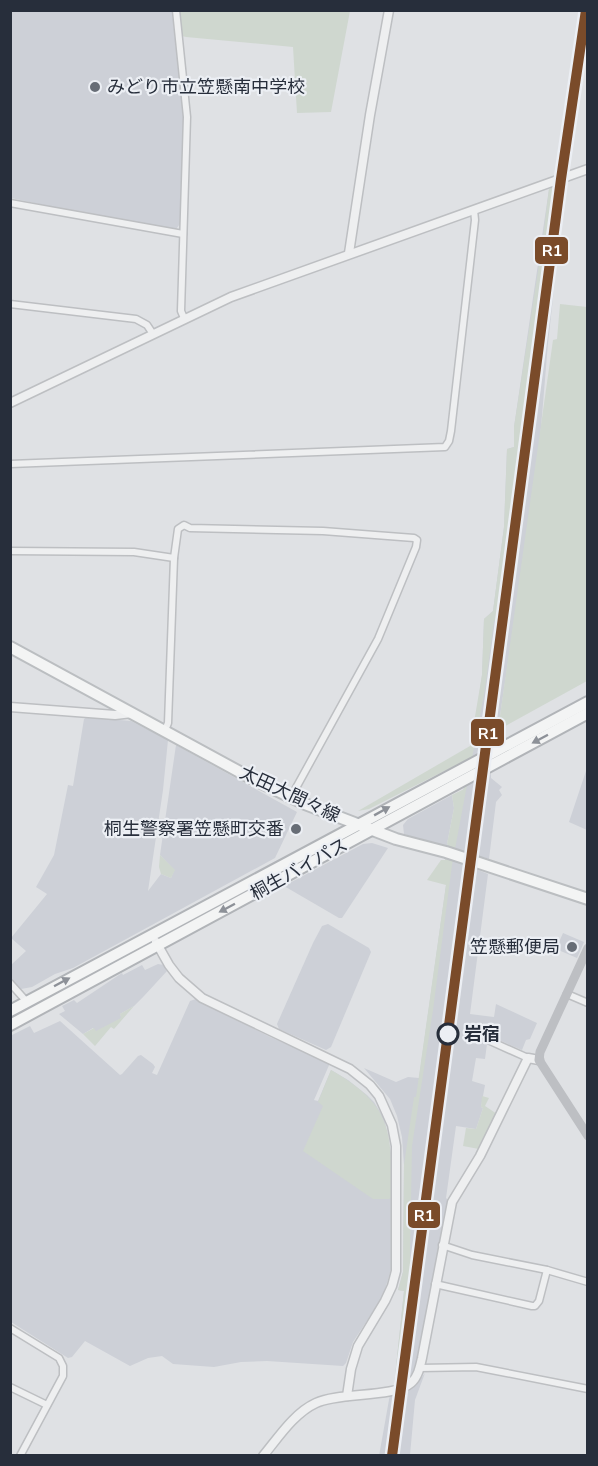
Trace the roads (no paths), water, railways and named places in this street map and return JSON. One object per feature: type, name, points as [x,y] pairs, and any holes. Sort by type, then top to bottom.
[{"type":"main road","name":"太田大間々線","points":[[10,647],[249,777],[291,797],[416,846],[446,852],[588,899]]},
{"type":"main road","name":"桐生バイパス","points":[[10,1011],[588,702]]},
{"type":"main road","name":"桐生バイパス","points":[[10,1025],[588,713]]},
{"type":"main road","points":[[588,948],[540,1052],[539,1060],[588,1136]]},
{"type":"street","points":[[176,10],[188,117],[181,310],[184,318]]},
{"type":"street","points":[[349,253],[389,10]]},
{"type":"street","points":[[10,403],[231,297],[588,169]]},
{"type":"street","points":[[10,203],[183,234]]},
{"type":"street","points":[[10,464],[445,447],[451,430],[475,220],[474,210]]},
{"type":"street","points":[[10,304],[136,319],[147,325],[153,334]]},
{"type":"street","points":[[165,730],[168,723],[176,532],[184,525],[190,528],[323,531],[414,538],[417,540],[378,639],[291,797]]},
{"type":"street","points":[[10,551],[134,552],[174,558]]},
{"type":"street","points":[[10,707],[115,715],[132,713]]},
{"type":"street","points":[[152,934],[179,978],[202,998],[350,1069],[370,1085],[389,1115],[396,1146],[396,1271],[385,1301],[358,1346],[351,1369],[347,1396]]},
{"type":"street","points":[[10,983],[27,1002]]},
{"type":"street","points":[[567,994],[588,1003]]},
{"type":"street","points":[[490,1041],[528,1058],[539,1060]]},
{"type":"street","points":[[263,1455],[306,1408],[319,1401],[405,1387],[414,1381],[420,1368],[449,1209],[454,1196],[480,1156],[528,1058]]},
{"type":"street","points":[[442,1245],[472,1255],[547,1270],[588,1282]]},
{"type":"street","points":[[435,1284],[532,1306],[538,1304],[547,1270]]},
{"type":"street","points":[[10,1328],[62,1362],[63,1377],[20,1455]]},
{"type":"street","points":[[420,1368],[476,1367],[588,1389]]},
{"type":"street","points":[[10,1387],[47,1405]]},
{"type":"place","name":"みどり市立笠懸南中学校","points":[[95,87]]},
{"type":"place","name":"桐生警察署笠懸町交番","points":[[296,829]]},
{"type":"place","name":"笠懸郵便局","points":[[572,947]]},
{"type":"place","name":"岩宿","points":[[448,1034]]}]
